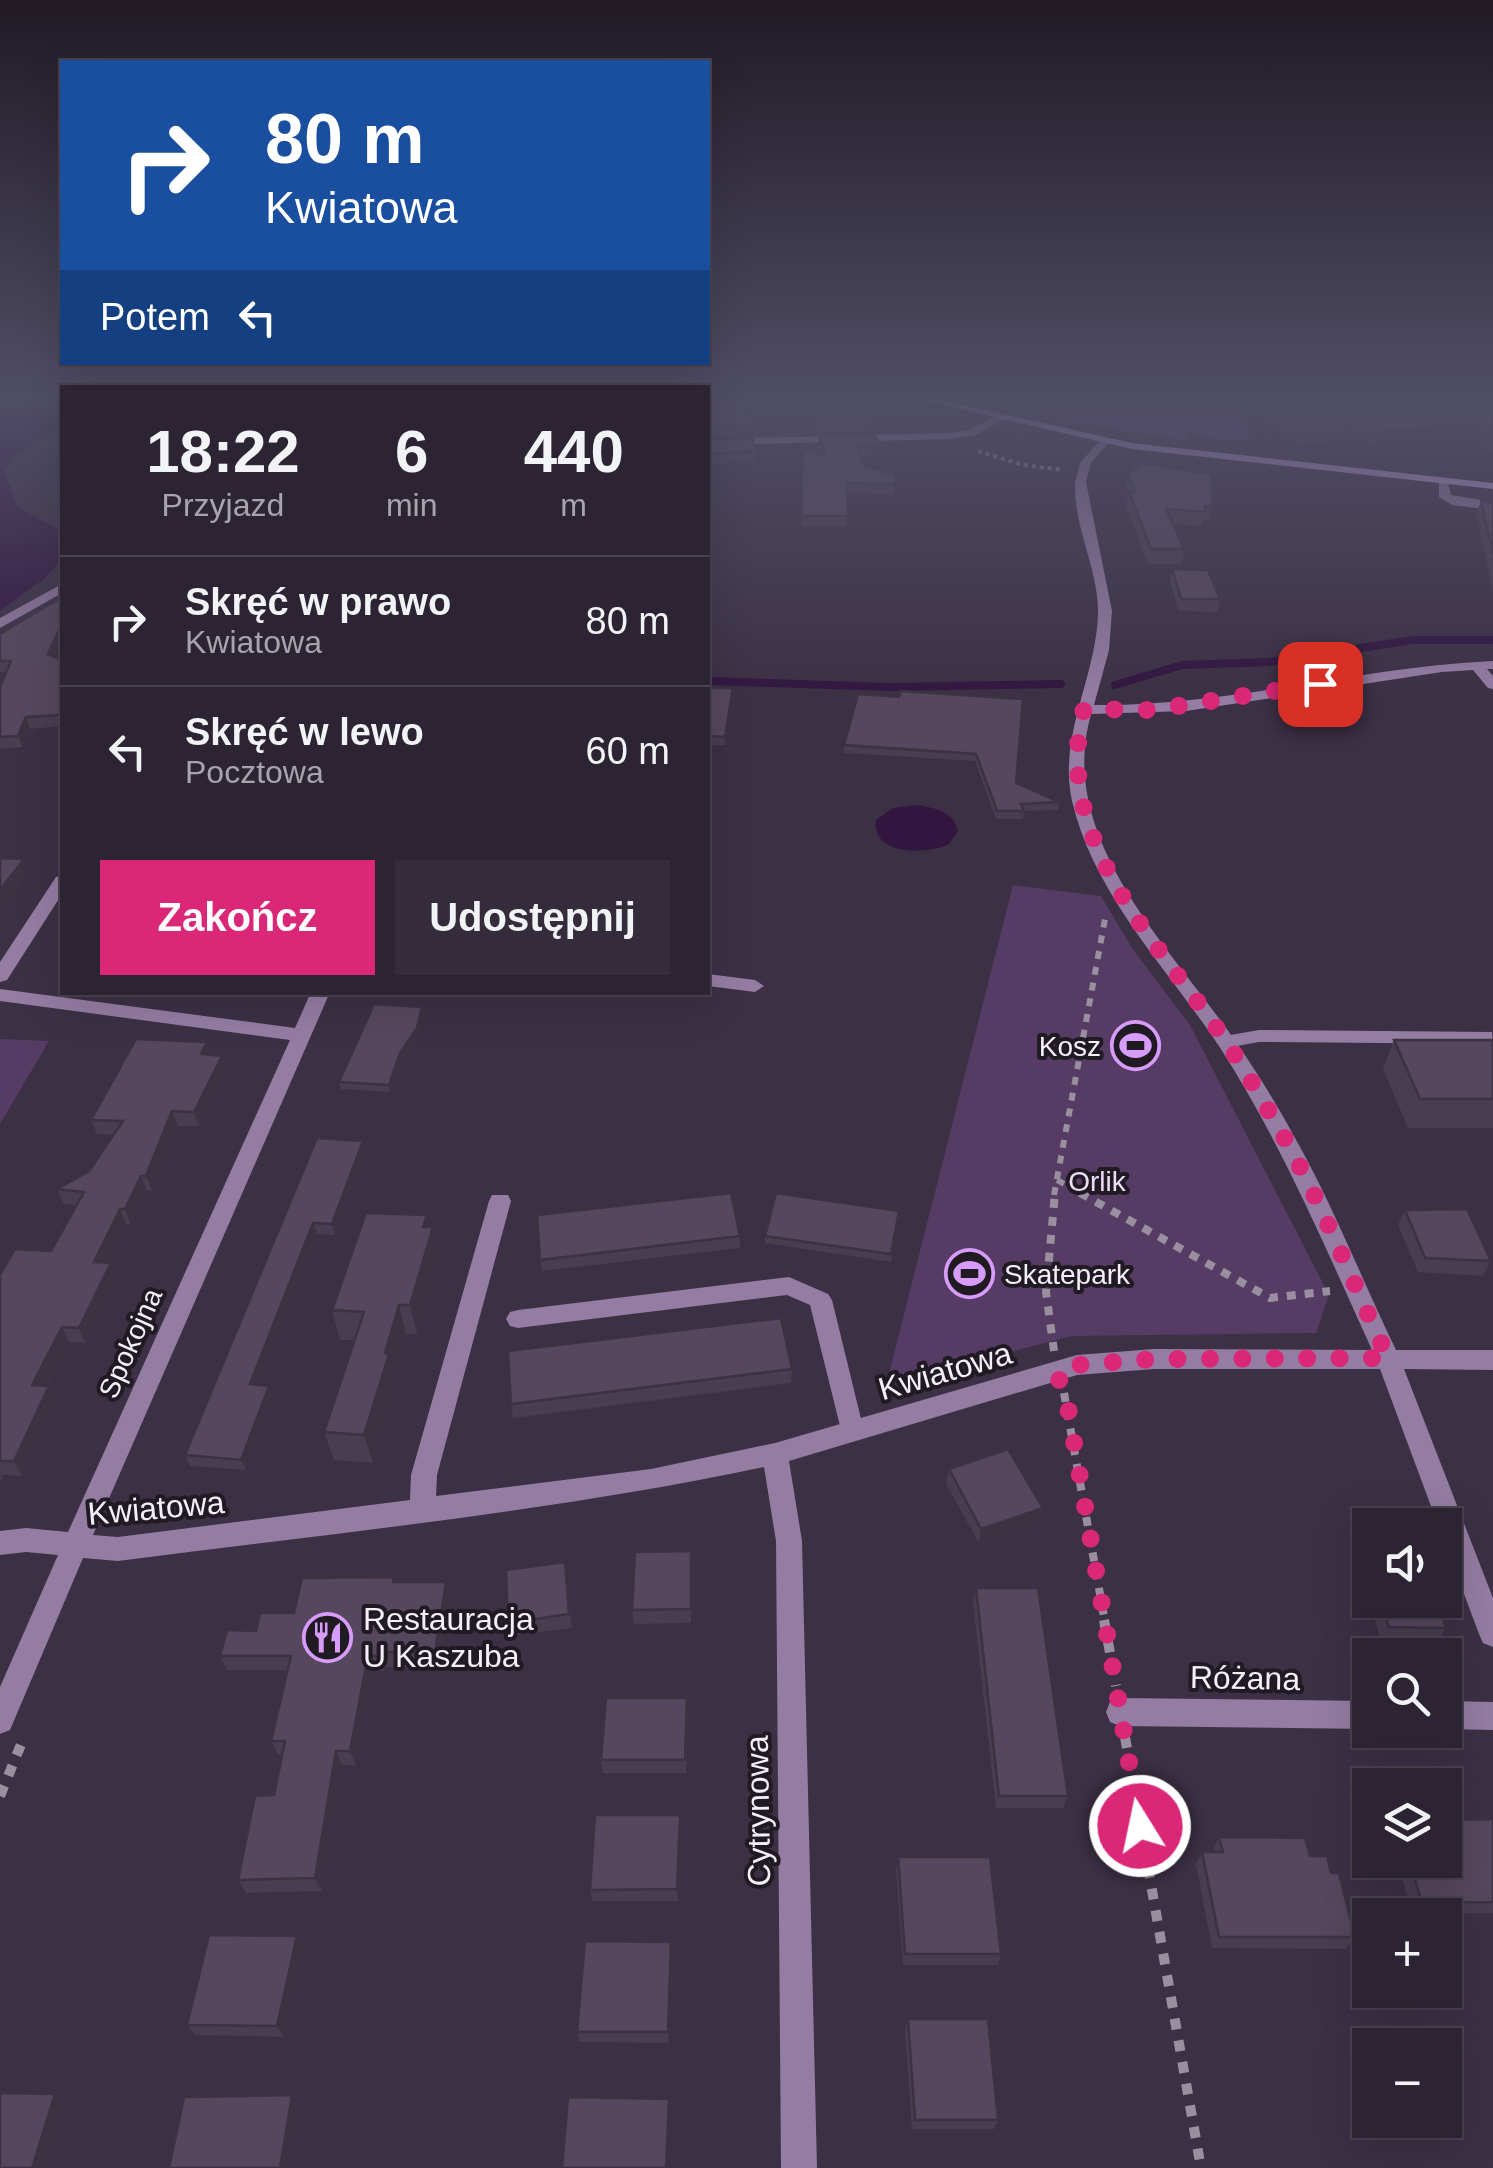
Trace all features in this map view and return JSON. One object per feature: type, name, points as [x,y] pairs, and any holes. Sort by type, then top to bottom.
[{"type":"street","points":[[1081,496],[1106,611],[1102,650],[1079,730],[1077,775],[1080,800],[1098,856],[1226,1042],[1286,1140],[1388,1358],[1493,1634]]},
{"type":"street","points":[[1444,496],[1452,501],[1493,506]]},
{"type":"street","points":[[0,624],[60,589]]},
{"type":"street","points":[[1084,709],[1152,710],[1353,678],[1485,665],[1493,685]]},
{"type":"street","points":[[0,976],[60,884]]},
{"type":"street","points":[[710,980],[755,986]]},
{"type":"street","points":[[0,995],[299,1035]]},
{"type":"street","name":"Spokojna","points":[[0,1720],[319,995]]},
{"type":"street","points":[[1226,1042],[1259,1036],[1492,1038]]},
{"type":"street","points":[[422,1510],[424,1475],[500,1201]]},
{"type":"street","points":[[518,1318],[788,1286],[820,1300],[852,1432]]},
{"type":"street","name":"Kwiatowa","points":[[0,1543],[26,1540],[118,1550],[652,1480],[774,1454],[852,1432],[1056,1362],[1077,1365],[1134,1360],[1493,1360]]},
{"type":"street","name":"Cytrynowa","points":[[774,1454],[789,1541],[799,2168]]},
{"type":"street","name":"Różana","points":[[1120,1712],[1352,1714]]},
{"type":"street","points":[[1462,1715],[1493,1716]]},
{"type":"path","points":[[1122,917],[1104,919],[1057,1180],[1046,1284],[1049,1332],[1068,1407],[1201,2168]]},
{"type":"path","points":[[1057,1180],[1270,1298],[1333,1291]]},
{"type":"green space","name":"Orlik","points":[[1013,885],[1101,896],[1132,948],[1190,1025],[1329,1295],[1316,1333],[1071,1336],[886,1385]]},
{"type":"green space","points":[[0,1039],[49,1041],[0,1124]]},
{"type":"shaded area","points":[[0,496],[14,496],[18,507],[59,530],[60,561],[45,578],[0,611]]},
{"type":"shaded area","points":[[918,805],[952,819],[958,831],[949,844],[915,851],[902,850],[882,840],[876,820],[893,808]]},
{"type":"building","points":[[802,496],[847,496],[848,516],[801,516]]},
{"type":"building","points":[[1131,496],[1212,496],[1212,505],[1205,506],[1205,512],[1166,509],[1184,549],[1151,549]]},
{"type":"building","points":[[1481,501],[1493,502],[1493,554]]},
{"type":"building","points":[[1172,569],[1208,570],[1220,599],[1181,599]]},
{"type":"building","points":[[60,598],[60,627],[48,654],[60,659],[60,715],[26,717],[18,736],[0,737],[0,687],[11,661],[0,661],[0,634]]},
{"type":"building","points":[[710,633],[711,688],[733,688],[725,737],[710,736]]},
{"type":"building","points":[[901,691],[1023,699],[1016,783],[1060,802],[1021,804],[1024,811],[997,811],[976,754],[844,745],[858,694],[899,697]]},
{"type":"building","points":[[0,858],[24,859],[0,890]]},
{"type":"building","points":[[374,1004],[422,1007],[417,1028],[400,1053],[389,1085],[339,1082]]},
{"type":"building","points":[[136,1039],[207,1042],[201,1054],[222,1056],[194,1112],[172,1111],[146,1176],[141,1176],[125,1209],[120,1209],[94,1262],[111,1263],[79,1328],[62,1327],[32,1385],[49,1386],[14,1461],[0,1461],[0,1275],[15,1249],[51,1251],[84,1192],[57,1189],[89,1171],[123,1121],[91,1120]]},
{"type":"building","points":[[1394,1040],[1493,1040],[1493,1099],[1420,1099]]},
{"type":"building","points":[[317,1138],[363,1141],[332,1224],[313,1223],[250,1384],[269,1386],[241,1460],[185,1455]]},
{"type":"building","points":[[731,1193],[740,1236],[540,1260],[537,1215]]},
{"type":"building","points":[[776,1193],[899,1211],[891,1254],[765,1236]]},
{"type":"building","points":[[1467,1209],[1491,1261],[1425,1258],[1405,1210]]},
{"type":"building","points":[[366,1213],[427,1215],[423,1227],[433,1227],[410,1305],[399,1305],[385,1353],[389,1354],[364,1435],[324,1432],[364,1312],[332,1310]]},
{"type":"building","points":[[781,1318],[792,1369],[511,1404],[508,1351]]},
{"type":"building","points":[[1008,1449],[1043,1508],[981,1529],[949,1469]]},
{"type":"building","points":[[691,1551],[691,1609],[632,1610],[635,1552]]},
{"type":"building","points":[[565,1562],[569,1614],[508,1623],[506,1570]]},
{"type":"building","points":[[394,1577],[393,1582],[446,1582],[435,1652],[380,1652],[379,1656],[368,1656],[350,1751],[336,1751],[315,1878],[238,1880],[255,1796],[274,1795],[285,1741],[271,1741],[291,1656],[220,1656],[227,1630],[256,1631],[260,1613],[294,1613],[302,1578]]},
{"type":"building","points":[[976,1588],[1038,1588],[1068,1796],[999,1796]]},
{"type":"building","points":[[1386,1618],[1442,1618],[1446,1628],[1389,1627]]},
{"type":"building","points":[[606,1698],[687,1698],[685,1760],[601,1760]]},
{"type":"building","points":[[595,1815],[680,1815],[677,1889],[590,1890]]},
{"type":"building","points":[[1493,1819],[1493,1902],[1420,1898],[1414,1878],[1462,1878],[1462,1820]]},
{"type":"building","points":[[1219,1837],[1305,1838],[1310,1856],[1327,1856],[1331,1873],[1339,1873],[1352,1937],[1219,1937],[1202,1852],[1223,1852]]},
{"type":"building","points":[[898,1857],[990,1857],[1001,1954],[905,1954]]},
{"type":"building","points":[[209,1935],[297,1936],[277,2026],[187,2025]]},
{"type":"building","points":[[585,1941],[671,1942],[668,2032],[577,2032]]},
{"type":"building","points":[[908,2019],[988,2019],[998,2120],[915,2120]]},
{"type":"building","points":[[0,2093],[55,2094],[32,2168],[0,2168]]},
{"type":"building","points":[[292,2095],[280,2168],[169,2168],[184,2097]]},
{"type":"building","points":[[568,2097],[669,2099],[666,2168],[562,2168]]},
{"type":"waterway","points":[[1115,685],[1182,665],[1269,662],[1413,640],[1493,640]]},
{"type":"waterway","points":[[710,681],[890,687],[1061,684]]},
{"type":"place","name":"Kosz","points":[[1136,1046]]},
{"type":"place","name":"Skatepark","points":[[969,1274]]},
{"type":"place","name":"Restauracja U Kaszuba","points":[[328,1637]]},
{"type":"route","points":[[1140,1826],[1068,1407],[1057,1373],[1077,1365],[1154,1359],[1388,1358],[1286,1140],[1226,1042],[1098,856],[1080,800],[1079,730],[1084,709],[1152,710],[1320,684]]}]
